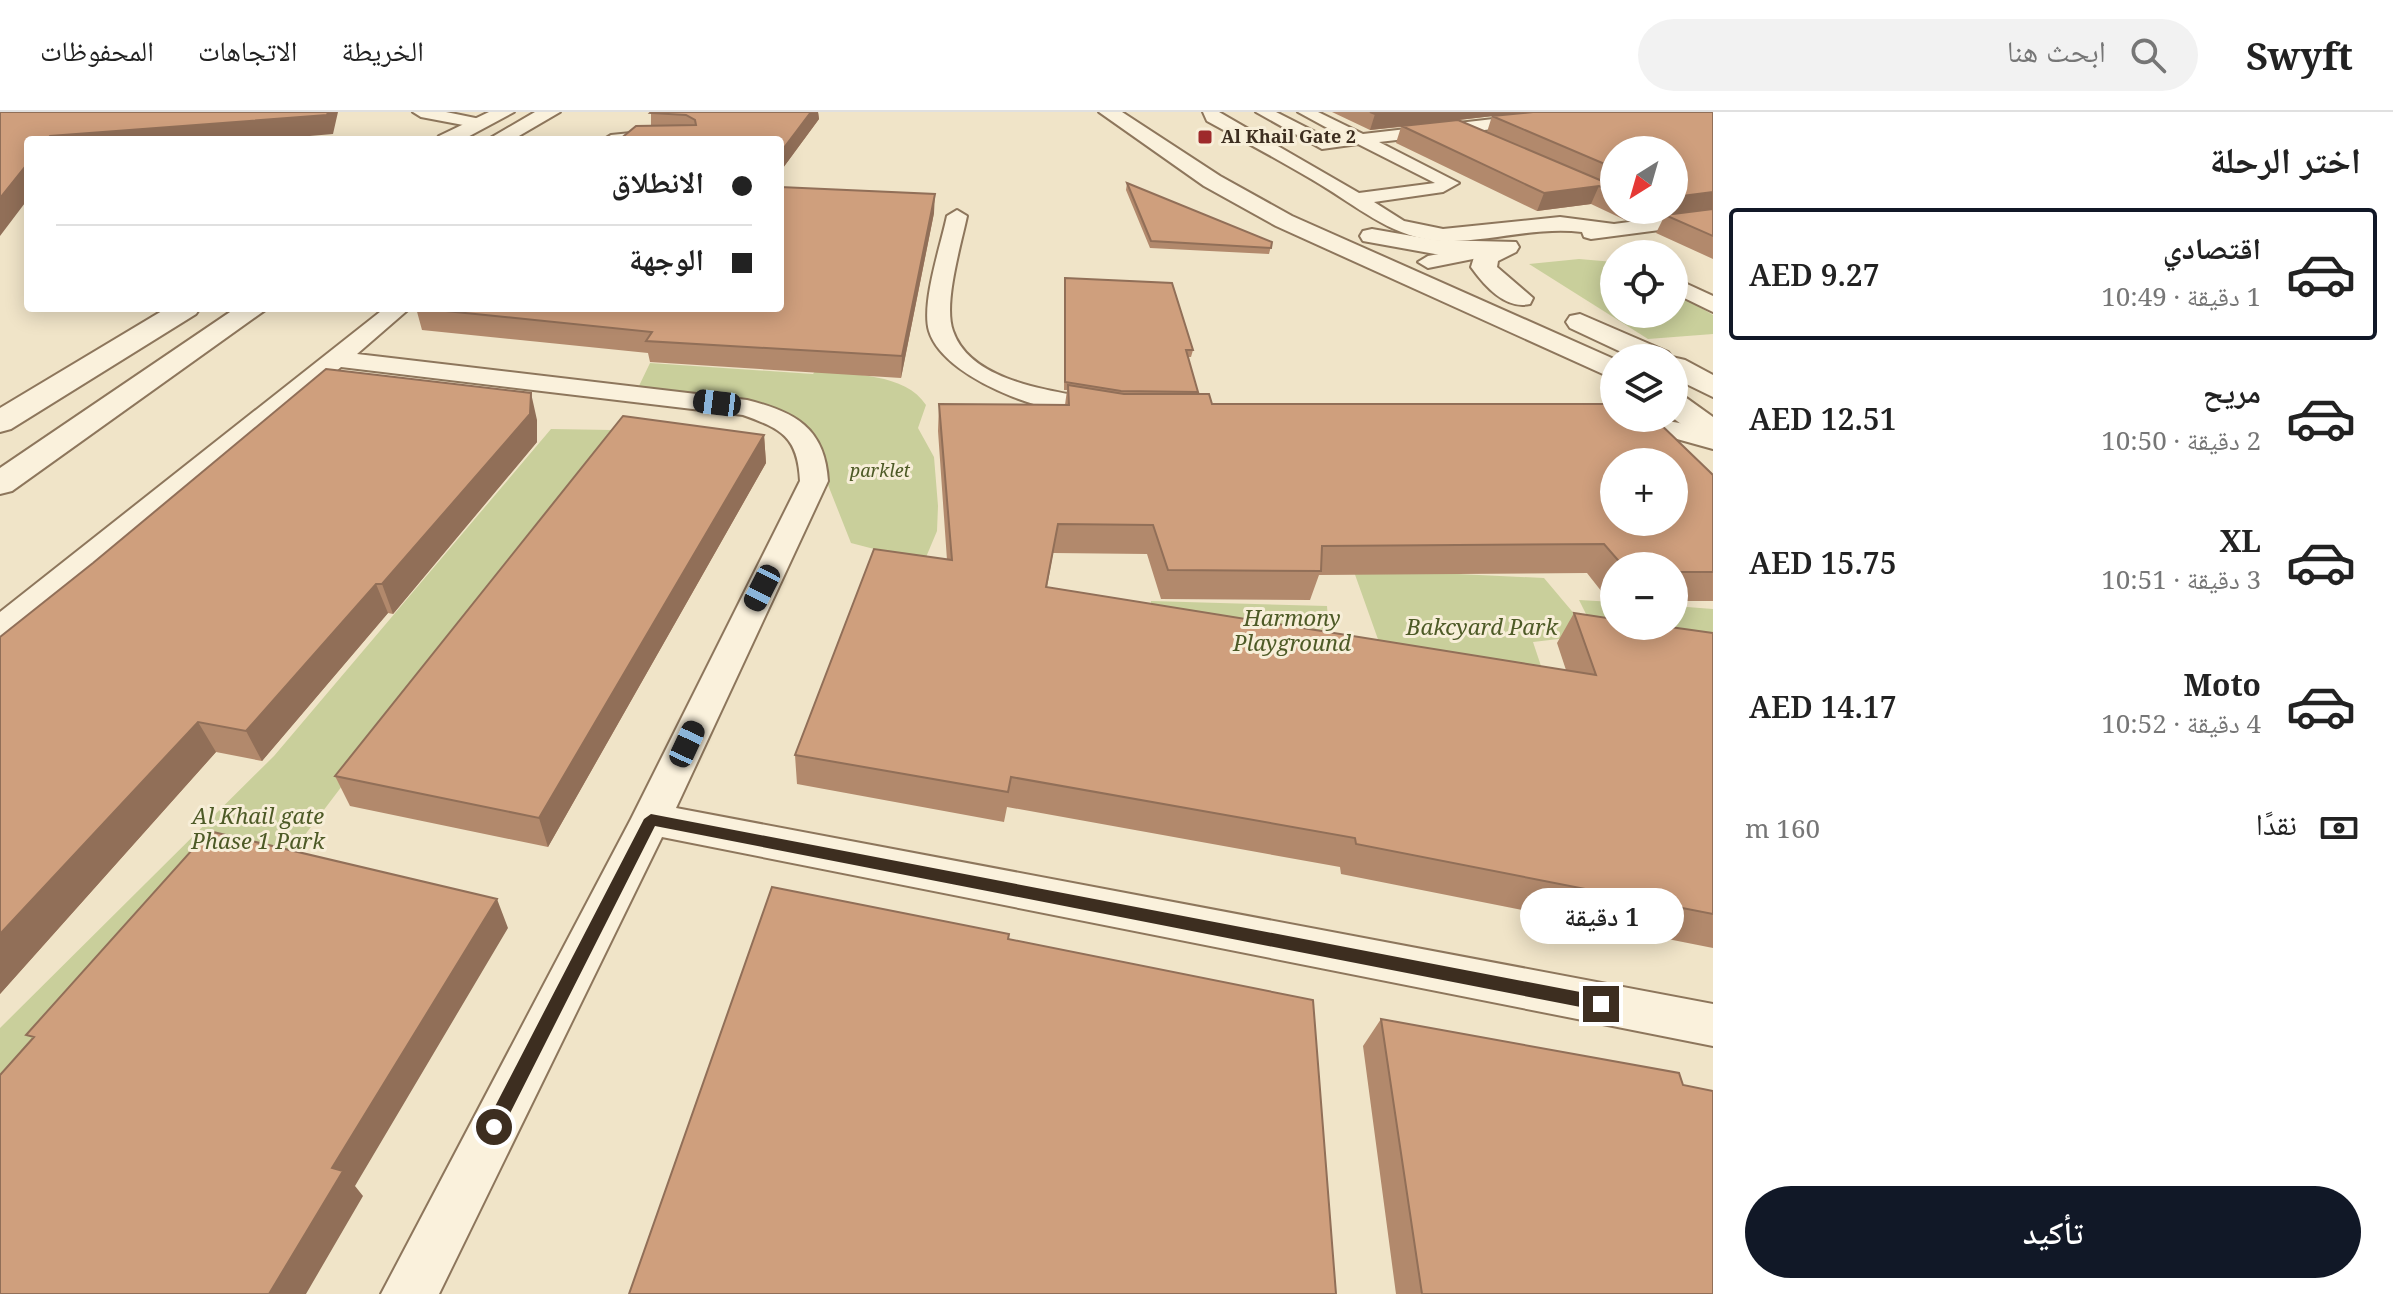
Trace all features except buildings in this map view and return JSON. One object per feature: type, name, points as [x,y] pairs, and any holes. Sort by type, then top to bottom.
[{"type":"street","points":[[421,112],[479,123]]},
{"type":"street","points":[[455,136],[504,112]]},
{"type":"street","points":[[505,136],[550,112]]},
{"type":"street","points":[[1109,112],[1256,207],[1351,253],[1600,364]]},
{"type":"street","points":[[1211,112],[1213,118],[1397,225],[1423,233],[1443,235],[1560,223],[1614,230]]},
{"type":"street","points":[[1264,112],[1352,157]]},
{"type":"street","points":[[1306,112],[1450,183],[1443,187],[1356,199]]},
{"type":"street","points":[[1419,112],[1494,146]]},
{"type":"street","points":[[1325,143],[1597,112]]},
{"type":"street","points":[[1392,177],[1419,191]]},
{"type":"street","points":[[1317,209],[1428,262],[1626,344]]},
{"type":"street","points":[[957,216],[940,323],[951,348],[981,373],[1032,395],[1096,408],[1133,410]]},
{"type":"street","points":[[1688,217],[1713,217]]},
{"type":"street","points":[[1351,253],[1389,261],[1428,262],[1614,230],[1627,224]]},
{"type":"street","points":[[1584,234],[1600,243]]},
{"type":"street","points":[[1372,236],[1435,247],[1507,247]]},
{"type":"street","points":[[1507,247],[1486,257],[1484,267],[1493,279],[1520,298]]},
{"type":"street","points":[[1688,292],[1713,305]]},
{"type":"street","points":[[0,422],[179,312]]},
{"type":"street","points":[[0,484],[248,312]]},
{"type":"street","points":[[0,629],[394,312]]},
{"type":"street","points":[[338,359],[747,408],[774,416],[795,429],[810,444],[814,481],[651,819],[409,1294]]},
{"type":"street","points":[[1688,374],[1713,388]]},
{"type":"street","points":[[1688,414],[1713,432]]},
{"type":"street","points":[[1688,432],[1713,441]]},
{"type":"street","points":[[651,819],[1713,1025]]},
{"type":"green space","points":[[1579,259],[1600,261],[1600,309],[1529,264]]},
{"type":"green space","points":[[1688,300],[1713,315],[1713,334],[1648,339],[1631,328],[1688,328]]},
{"type":"green space","name":"parklet","points":[[650,363],[813,374],[816,370],[861,375],[892,381],[917,395],[926,405],[918,428],[934,457],[938,506],[937,531],[924,562],[851,543],[813,447],[791,421],[638,388]]},
{"type":"green space","name":"Al Khail gate Phase 1 Park","points":[[551,429],[612,430],[273,877],[0,1137],[0,1028],[274,756]]},
{"type":"green space","name":"Bakcyard Park","points":[[1353,569],[1544,578],[1592,635],[1533,642],[1551,696],[1385,659]]},
{"type":"green space","points":[[1579,600],[1600,601],[1598,638]]},
{"type":"green space","name":"Harmony Playground","points":[[1151,601],[1327,606],[1331,663],[1149,632]]},
{"type":"green space","points":[[1688,607],[1713,609],[1713,663],[1607,640],[1688,640]]},
{"type":"place","name":"Al Khail Gate 2","points":[[1205,137]]},
{"type":"route","points":[[494,1127],[651,819],[1601,1004]]}]
